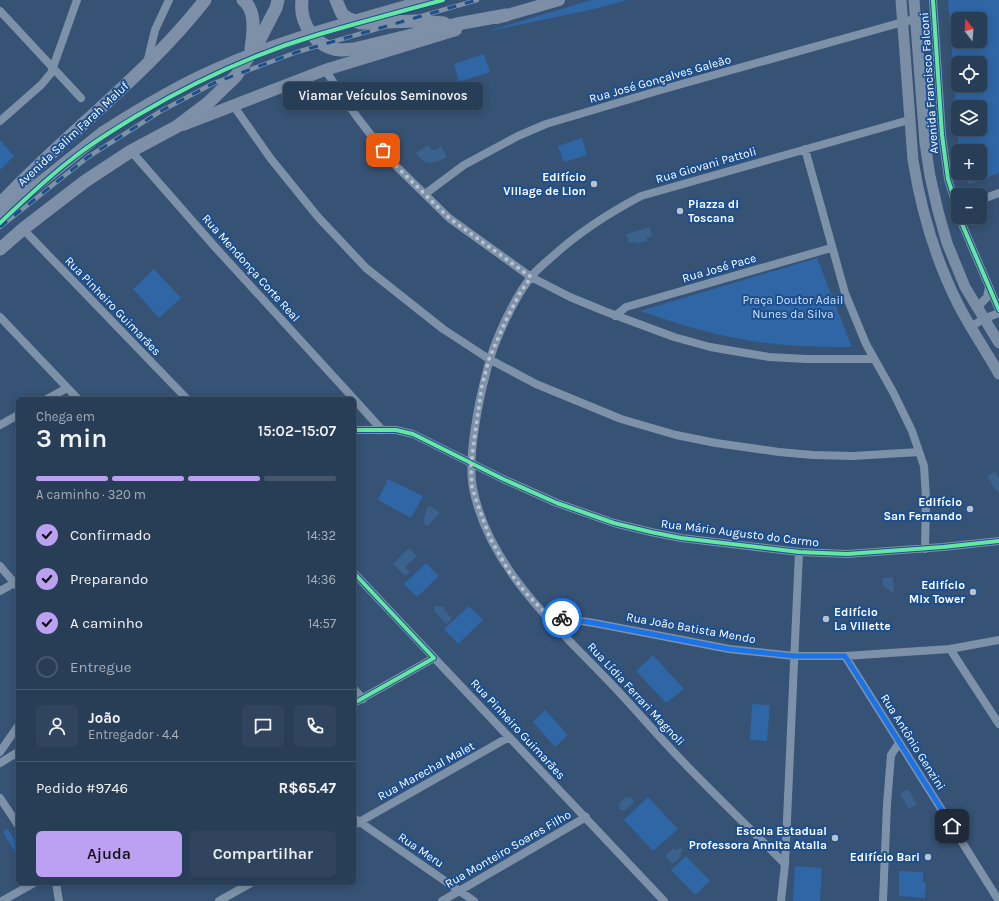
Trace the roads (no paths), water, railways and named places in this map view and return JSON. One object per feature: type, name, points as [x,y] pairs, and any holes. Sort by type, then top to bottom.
[{"type":"highway","points":[[243,0],[250,10],[252,19],[253,28],[251,53]]},
{"type":"highway","points":[[0,249],[66,195],[131,151],[176,127],[208,103],[236,76],[260,39],[276,8],[278,0]]},
{"type":"highway","points":[[336,0],[339,11],[342,14],[349,19],[361,23],[415,21],[457,24]]},
{"type":"highway","name":"Avenida Salim Farah Maluf","points":[[0,204],[35,169],[147,65],[205,2]]},
{"type":"highway","points":[[302,6],[306,25],[311,34],[319,42],[329,47],[341,50],[378,44],[457,24],[506,15]]},
{"type":"main road","points":[[0,215],[103,132],[146,104],[214,70],[271,47],[427,0]]},
{"type":"main road","points":[[176,127],[325,70],[559,0]]},
{"type":"main road","name":"Avenida Francisco Falconi","points":[[902,0],[909,120],[916,182],[928,229],[952,292],[999,374]]},
{"type":"main road","name":"Avenida Francisco Falconi","points":[[914,0],[925,144],[930,176],[947,243],[965,287],[983,319]]},
{"type":"main road","points":[[983,319],[999,343]]},
{"type":"street","points":[[0,121],[47,79],[51,73],[77,0]]},
{"type":"street","points":[[147,65],[155,30],[169,0]]},
{"type":"street","name":"Avenida Francisco Falconi","points":[[933,0],[942,135],[948,179],[951,188]]},
{"type":"street","points":[[0,11],[81,98]]},
{"type":"street","name":"Rua José Gonçalves Galeão","points":[[425,194],[464,165],[518,136],[546,124],[664,89],[915,19]]},
{"type":"street","points":[[325,70],[357,117],[391,161],[449,218],[531,277],[570,297],[615,316],[674,338],[710,347],[769,357],[806,359],[874,359]]},
{"type":"street","points":[[233,105],[260,143],[318,217],[366,268],[443,329],[489,359],[536,384],[621,419],[676,435],[744,447],[813,455],[853,456],[919,452]]},
{"type":"street","name":"Rua Giovani Pattoli","points":[[531,277],[564,246],[592,225],[615,209],[641,196],[909,120]]},
{"type":"street","points":[[805,149],[831,248],[845,293],[866,344],[896,398],[912,431],[924,466],[926,485],[925,549]]},
{"type":"street","name":"Rua Mendonça Corte Real","points":[[131,151],[215,247],[352,397]]},
{"type":"street","points":[[987,197],[999,193]]},
{"type":"street","points":[[963,224],[999,310]]},
{"type":"street","name":"Rua Pinheiro Guimarães","points":[[23,229],[184,397]]},
{"type":"street","name":"Rua José Pace","points":[[615,316],[626,307],[831,248]]},
{"type":"street","name":"Rua Lídia Ferrari Magnoli","points":[[531,277],[520,293],[505,322],[489,359],[480,401],[474,440],[472,487],[490,538],[508,570],[525,592],[670,749],[785,864]]},
{"type":"street","points":[[977,308],[987,297],[989,286]]},
{"type":"street","points":[[971,327],[983,319],[999,313]]},
{"type":"street","points":[[0,317],[76,397]]},
{"type":"street","points":[[51,397],[67,388]]},
{"type":"street","name":"Rua Mendonça Corte Real","points":[[356,401],[382,430]]},
{"type":"street","points":[[0,426],[16,416]]},
{"type":"street","name":"Rua Mário Augusto do Carmo","points":[[356,430],[396,430],[413,434],[503,479],[557,503],[614,523],[682,538],[799,552],[847,554],[925,549],[999,541]]},
{"type":"street","points":[[781,901],[785,864],[799,552]]},
{"type":"street","points":[[0,566],[16,582]]},
{"type":"street","name":"Rua Pinheiro Guimarães","points":[[356,575],[664,901]]},
{"type":"street","points":[[0,591],[16,583]]},
{"type":"street","name":"Rua João Batista Mendo","points":[[548,616],[594,623],[729,649],[794,656],[845,656],[950,649],[999,640]]},
{"type":"street","points":[[950,649],[999,724]]},
{"type":"street","name":"Rua Antônio Genzini","points":[[845,656],[999,901]]},
{"type":"street","points":[[356,702],[434,658]]},
{"type":"street","points":[[356,692],[363,699]]},
{"type":"street","points":[[0,752],[16,729]]},
{"type":"street","name":"Rua Marechal Malet","points":[[356,822],[509,738]]},
{"type":"street","points":[[883,901],[887,804],[891,755],[899,743]]},
{"type":"street","points":[[0,763],[16,753]]},
{"type":"street","points":[[0,798],[16,822]]},
{"type":"street","name":"Rua Monteiro Soares Filho","points":[[442,901],[586,818]]},
{"type":"street","name":"Rua Meru","points":[[356,822],[474,901]]},
{"type":"street","points":[[2,901],[30,885]]},
{"type":"street","points":[[56,885],[59,901]]},
{"type":"street","points":[[219,901],[247,885]]},
{"type":"railway","points":[[0,227],[88,157],[161,111],[214,83],[297,52],[477,0]]},
{"type":"place","name":"Viamar Veículos Seminovos","points":[[383,150]]},
{"type":"place","name":"Edifício Village de Lion","points":[[594,184]]},
{"type":"place","name":"Piazza di Toscana","points":[[680,211]]},
{"type":"place","name":"Edifício San Fernando","points":[[970,509]]},
{"type":"place","name":"Edifício Mix Tower","points":[[973,592]]},
{"type":"place","name":"Edifício La Villette","points":[[826,619]]},
{"type":"place","name":"Escola Estadual Professora Annita Atalla","points":[[835,838]]},
{"type":"place","name":"Edifício Bari","points":[[928,857]]},
{"type":"park label","name":"Praça Doutor Adail Nunes da Silva","points":[[793,307]]}]
